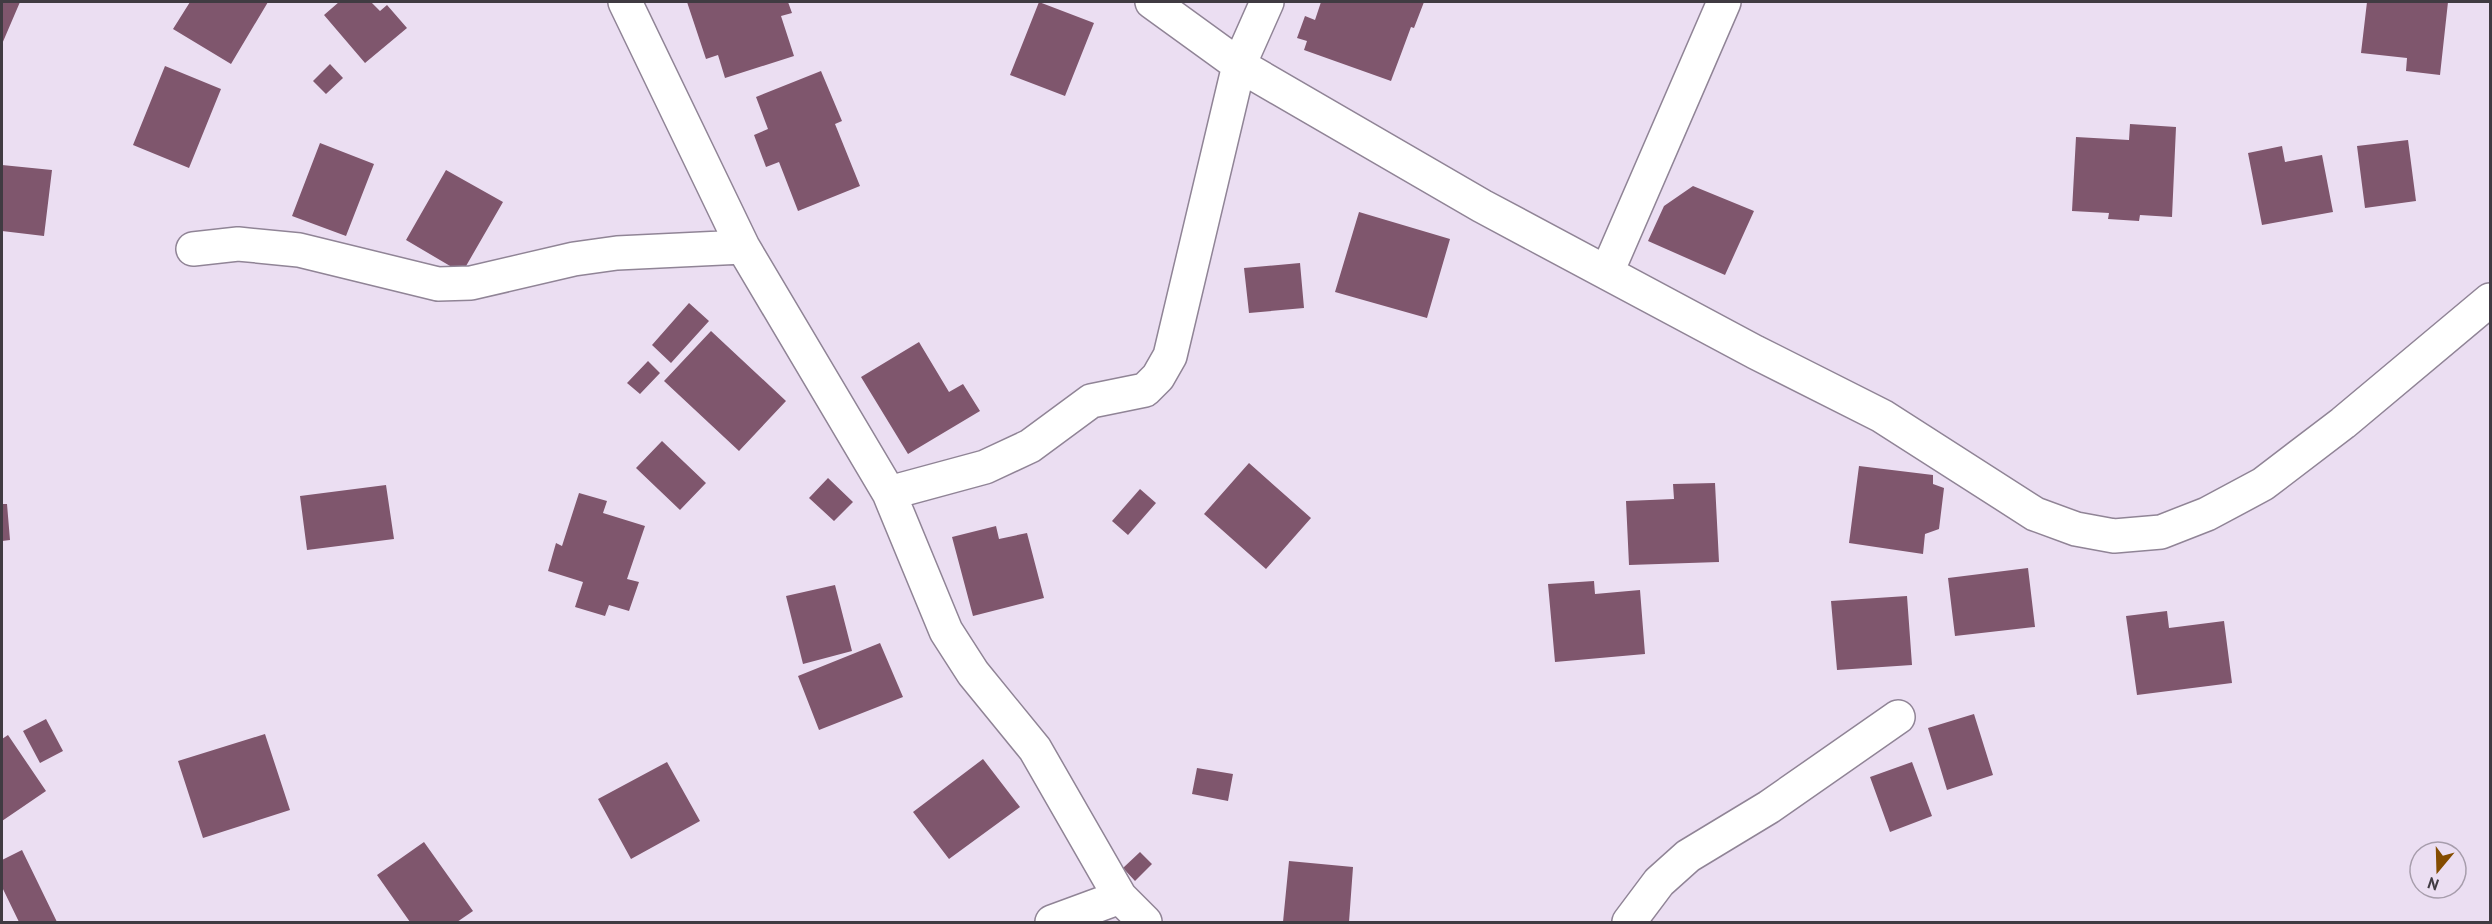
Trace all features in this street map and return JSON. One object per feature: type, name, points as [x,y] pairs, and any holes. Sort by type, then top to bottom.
[{"type":"street","points":[[625,2],[743,247],[889,493],[946,631],[973,673],[1035,749],[1120,897],[1145,922]]},
{"type":"street","points":[[1152,2],[1239,65],[1482,206],[1755,352],[1882,416],[2035,514],[2076,530],[2115,536],[2161,532],[2206,514],[2263,484],[2343,423],[2490,300]]},
{"type":"street","points":[[889,493],[985,467],[1030,446],[1091,401],[1145,390],[1158,377],[1170,356],[1239,65],[1267,2]]},
{"type":"street","points":[[1606,272],[1724,2]]},
{"type":"street","points":[[193,249],[238,244],[299,250],[438,284],[471,283],[574,259],[618,253],[743,247]]},
{"type":"street","points":[[1629,922],[1659,882],[1688,856],[1769,807],[1898,717]]},
{"type":"street","points":[[1052,922],[1120,897]]},
{"type":"building","points":[[2,2],[20,2],[2,44]]},
{"type":"building","points":[[190,2],[268,2],[231,64],[173,29]]},
{"type":"building","points":[[339,2],[371,2],[380,11],[387,5],[407,28],[365,63],[324,15]]},
{"type":"building","points":[[687,2],[788,2],[792,13],[781,16],[794,56],[725,78],[718,55],[706,59]]},
{"type":"building","points":[[1039,2],[1094,23],[1065,96],[1010,75]]},
{"type":"building","points":[[1321,2],[1424,2],[1414,28],[1411,27],[1391,81],[1304,50],[1307,41],[1297,38],[1305,16],[1315,20]]},
{"type":"building","points":[[2367,2],[2448,2],[2440,75],[2406,71],[2407,58],[2361,53]]},
{"type":"building","points":[[330,64],[343,78],[326,94],[313,81]]},
{"type":"building","points":[[165,66],[221,89],[189,168],[133,145]]},
{"type":"building","points":[[821,71],[842,121],[835,124],[860,186],[798,211],[779,162],[766,167],[754,135],[768,129],[756,97]]},
{"type":"building","points":[[2130,124],[2176,127],[2172,217],[2140,215],[2139,221],[2108,219],[2109,213],[2072,211],[2076,137],[2129,140]]},
{"type":"building","points":[[2408,140],[2416,201],[2365,208],[2357,146]]},
{"type":"building","points":[[320,143],[374,164],[346,236],[292,216]]},
{"type":"building","points":[[2282,146],[2285,162],[2322,155],[2333,212],[2262,225],[2248,153]]},
{"type":"building","points":[[2,165],[52,170],[44,236],[2,231]]},
{"type":"building","points":[[446,170],[503,202],[462,273],[406,240]]},
{"type":"building","points":[[1693,186],[1754,211],[1725,275],[1648,241],[1664,206]]},
{"type":"building","points":[[1359,212],[1450,239],[1427,318],[1335,292]]},
{"type":"building","points":[[1300,263],[1304,308],[1249,313],[1244,268]]},
{"type":"building","points":[[689,303],[709,321],[671,363],[652,345]]},
{"type":"building","points":[[711,331],[786,401],[739,451],[664,381]]},
{"type":"building","points":[[919,342],[949,392],[963,384],[980,411],[908,454],[861,377]]},
{"type":"building","points":[[648,361],[660,373],[640,394],[627,383]]},
{"type":"building","points":[[662,441],[706,483],[680,510],[636,468]]},
{"type":"building","points":[[1249,463],[1311,518],[1266,569],[1204,514]]},
{"type":"building","points":[[1859,466],[1933,475],[1933,484],[1944,488],[1939,529],[1925,534],[1923,554],[1849,543]]},
{"type":"building","points":[[828,478],[853,502],[834,521],[809,498]]},
{"type":"building","points":[[1715,483],[1719,562],[1629,565],[1626,501],[1674,499],[1673,484]]},
{"type":"building","points":[[386,485],[394,539],[307,550],[300,496]]},
{"type":"building","points":[[1140,489],[1156,503],[1128,535],[1112,521]]},
{"type":"building","points":[[579,493],[607,501],[603,513],[645,526],[627,579],[639,582],[629,611],[609,605],[605,616],[575,607],[583,582],[548,571],[556,543],[562,546]]},
{"type":"building","points":[[2,504],[7,504],[10,540],[2,541]]},
{"type":"building","points":[[996,526],[999,539],[1027,533],[1044,598],[973,616],[952,537]]},
{"type":"building","points":[[2028,568],[2035,627],[1955,636],[1948,578]]},
{"type":"building","points":[[1594,581],[1595,594],[1640,590],[1645,654],[1555,662],[1548,584]]},
{"type":"building","points":[[835,585],[852,651],[803,664],[786,596]]},
{"type":"building","points":[[1907,596],[1912,665],[1837,670],[1831,601]]},
{"type":"building","points":[[2167,611],[2169,628],[2224,621],[2232,683],[2137,695],[2126,616]]},
{"type":"building","points":[[880,643],[903,697],[819,730],[798,676]]},
{"type":"building","points":[[1974,714],[1993,775],[1947,790],[1928,728]]},
{"type":"building","points":[[46,719],[63,751],[40,763],[23,731]]},
{"type":"building","points":[[265,734],[290,810],[203,838],[178,761]]},
{"type":"building","points":[[8,735],[46,791],[2,821],[2,739]]},
{"type":"building","points":[[983,759],[1020,807],[949,859],[913,812]]},
{"type":"building","points":[[667,762],[700,821],[631,859],[598,799]]},
{"type":"building","points":[[1912,762],[1932,816],[1890,832],[1870,777]]},
{"type":"building","points":[[1197,768],[1233,774],[1228,801],[1192,794]]},
{"type":"building","points":[[424,842],[473,911],[457,922],[410,922],[377,875]]},
{"type":"building","points":[[22,850],[57,922],[19,922],[2,887],[2,860]]},
{"type":"building","points":[[1140,852],[1152,864],[1135,881],[1123,868]]},
{"type":"building","points":[[1289,861],[1353,867],[1349,922],[1283,922]]}]
